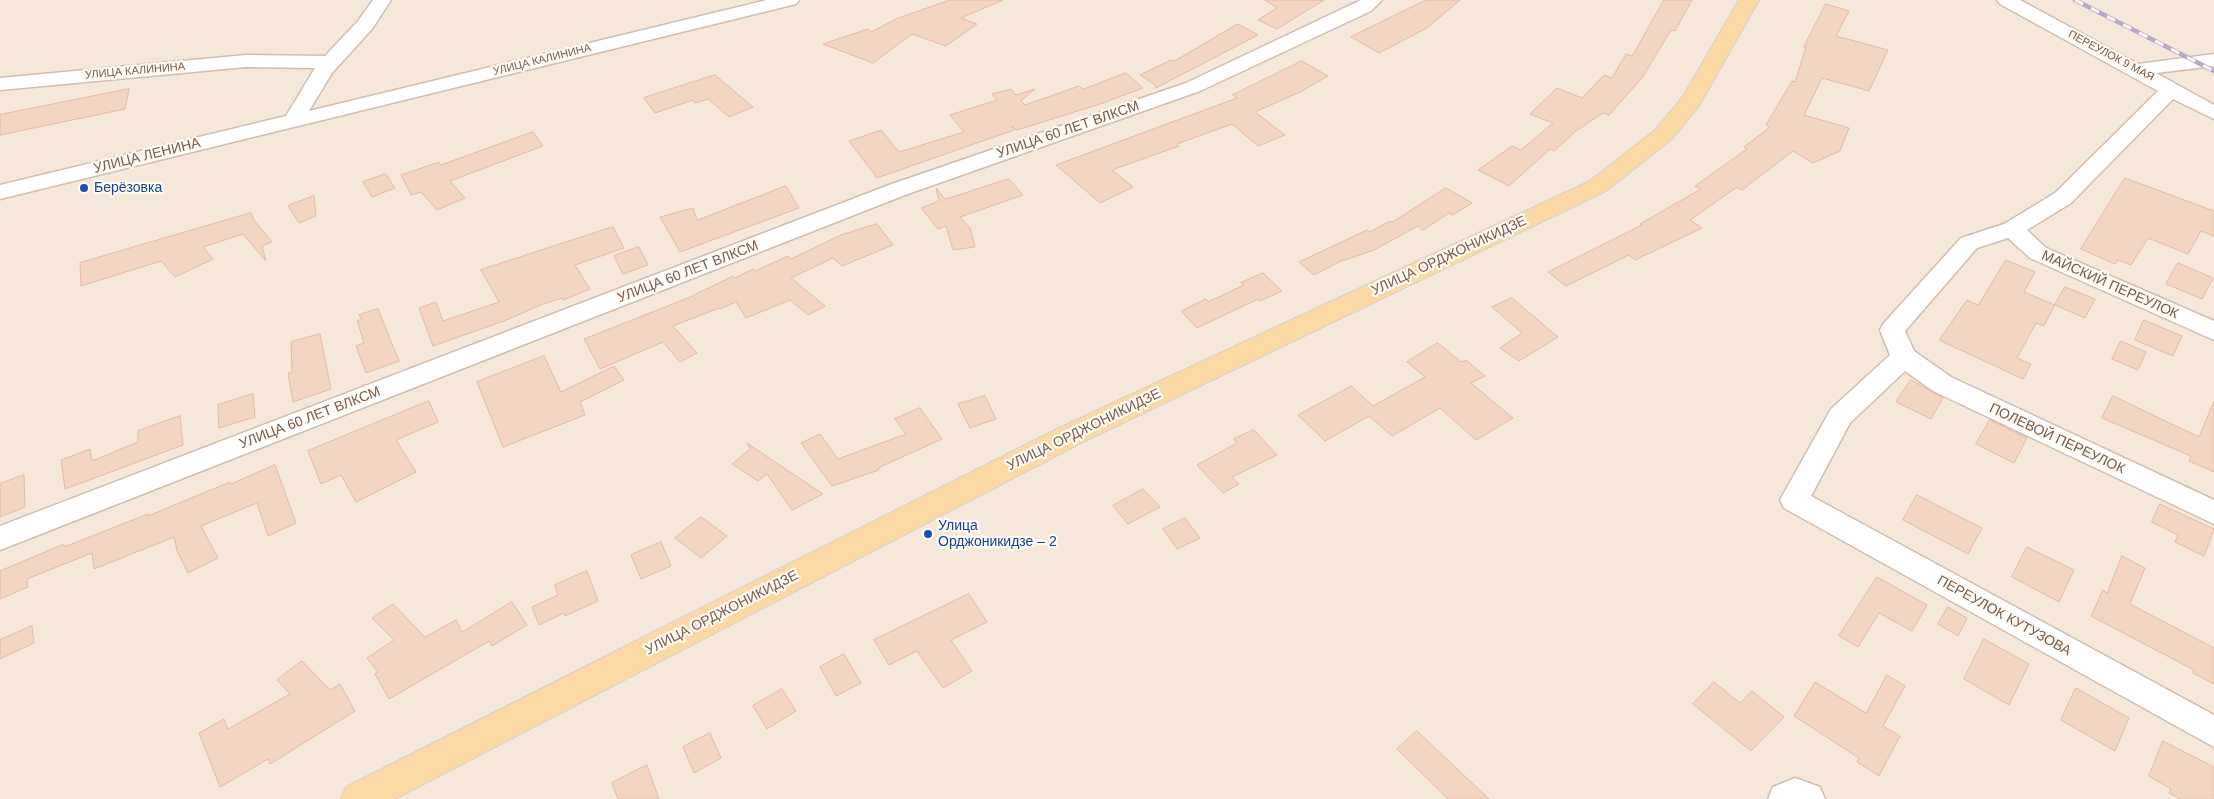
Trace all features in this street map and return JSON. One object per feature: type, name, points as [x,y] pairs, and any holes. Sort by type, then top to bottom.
[{"type":"main road","name":"УЛИЦА ОРДЖОНИКИДЗЕ","points":[[359,799],[1069,436],[1598,186],[1663,135],[1692,101],[1749,0]]},
{"type":"street","points":[[294,120],[306,94],[330,62],[376,12],[382,0]]},
{"type":"street","name":"УЛИЦА КАЛИНИНА","points":[[294,120],[790,0]]},
{"type":"street","name":"УЛИЦА 60 ЛЕТ ВЛКСМ","points":[[0,538],[897,190],[1192,87],[1364,7],[1373,0]]},
{"type":"street","name":"ПЕРЕУЛОК 9 МАЯ","points":[[2006,0],[2214,114]]},
{"type":"street","points":[[2136,70],[2214,60]]},
{"type":"street","name":"УЛИЦА КАЛИНИНА","points":[[0,84],[246,61],[330,62]]},
{"type":"street","points":[[1904,357],[1892,330],[1968,243],[2012,229],[2063,198],[2171,89]]},
{"type":"street","name":"УЛИЦА ЛЕНИНА","points":[[0,192],[294,120]]},
{"type":"street","name":"МАЙСКИЙ ПЕРЕУЛОК","points":[[2012,229],[2038,253],[2214,331]]},
{"type":"street","name":"ПЕРЕУЛОК КУТУЗОВА","points":[[1904,357],[1840,416],[1794,500],[2214,732]]},
{"type":"street","name":"ПОЛЕВОЙ ПЕРЕУЛОК","points":[[1904,357],[1942,384],[2214,513]]},
{"type":"street","points":[[1785,799],[1795,794],[1808,799]]},
{"type":"shaded area","points":[[0,0],[2214,0],[2214,799],[0,799]]},
{"type":"building","points":[[950,0],[1003,0],[961,18],[977,24],[946,46],[912,34],[873,63],[823,44],[868,29],[871,32],[896,19]]},
{"type":"building","points":[[1265,0],[1324,0],[1277,29],[1258,20],[1277,8]]},
{"type":"building","points":[[1426,0],[1460,0],[1427,28],[1379,53],[1351,37]]},
{"type":"building","points":[[1664,0],[1692,0],[1675,31],[1671,30],[1642,78],[1609,115],[1603,113],[1576,131],[1554,151],[1550,149],[1509,186],[1478,170],[1512,146],[1521,150],[1553,123],[1530,114],[1557,88],[1582,98],[1604,75],[1612,78],[1626,54],[1632,56],[1634,53]]},
{"type":"building","points":[[1826,4],[1849,11],[1836,36],[1888,50],[1869,91],[1822,78],[1804,115],[1849,128],[1840,151],[1813,163],[1793,151],[1742,190],[1737,187],[1690,220],[1702,228],[1635,260],[1629,255],[1566,286],[1548,272],[1642,225],[1640,224],[1701,189],[1695,186],[1747,149],[1744,147],[1770,127],[1766,125],[1792,81],[1795,82],[1806,47],[1804,47]]},
{"type":"building","points":[[1238,24],[1258,35],[1156,88],[1154,84],[1140,75],[1171,60],[1174,61]]},
{"type":"building","points":[[1302,61],[1328,76],[1300,92],[1255,112],[1285,135],[1258,146],[1232,124],[1177,144],[1179,146],[1112,170],[1133,187],[1100,203],[1056,165],[1237,98],[1233,95]]},
{"type":"building","points":[[1126,73],[1143,88],[1027,127],[1016,130],[1012,126],[1014,130],[877,178],[849,141],[881,130],[899,152],[964,132],[950,115],[997,100],[992,94],[1011,89],[1016,95],[1035,89],[1021,101],[1025,105],[1079,86],[1083,89]]},
{"type":"building","points":[[715,75],[753,107],[729,117],[708,99],[695,103],[693,100],[655,113],[644,98]]},
{"type":"building","points":[[129,89],[125,109],[0,135],[0,115]]},
{"type":"building","points":[[533,132],[543,146],[450,181],[465,198],[437,210],[421,192],[411,195],[401,175],[439,162],[440,165]]},
{"type":"building","points":[[386,174],[395,188],[372,197],[363,182]]},
{"type":"building","points":[[2125,178],[2214,211],[2214,236],[2201,231],[2188,254],[2148,238],[2131,265],[2118,260],[2115,264],[2081,249]]},
{"type":"building","points":[[1009,179],[1023,195],[960,217],[970,228],[975,247],[953,250],[946,226],[938,229],[921,208],[939,201],[936,188],[945,199]]},
{"type":"building","points":[[786,186],[799,208],[680,252],[660,217],[693,208],[697,220]]},
{"type":"building","points":[[1446,188],[1472,203],[1453,215],[1449,213],[1423,230],[1418,226],[1374,250],[1339,262],[1314,275],[1299,262],[1367,230],[1370,232],[1390,221],[1392,222]]},
{"type":"building","points":[[314,196],[316,216],[299,223],[288,206]]},
{"type":"building","points":[[251,213],[254,220],[272,242],[262,246],[266,261],[243,234],[203,247],[213,259],[175,277],[161,261],[81,286],[80,263]]},
{"type":"building","points":[[877,224],[893,245],[842,266],[833,258],[791,278],[825,306],[808,315],[790,300],[746,318],[736,302],[719,308],[673,326],[697,353],[680,362],[663,342],[600,369],[584,339],[688,298],[733,276],[735,278],[753,269],[755,271],[788,256],[791,259],[841,235]]},
{"type":"building","points":[[613,227],[624,248],[575,265],[590,289],[563,300],[562,298],[543,304],[504,321],[433,346],[419,308],[436,302],[443,321],[499,302],[481,270]]},
{"type":"building","points":[[639,247],[648,265],[623,274],[614,256]]},
{"type":"building","points":[[2006,260],[2035,272],[2024,292],[2055,305],[2044,326],[2036,323],[2017,358],[2031,364],[2023,379],[1939,340],[1967,300],[1978,305]]},
{"type":"building","points":[[2178,263],[2213,278],[2202,299],[2166,284]]},
{"type":"building","points":[[1263,273],[1282,291],[1260,301],[1258,299],[1197,328],[1181,311],[1206,299],[1208,302],[1244,285],[1241,283]]},
{"type":"building","points":[[2065,287],[2095,299],[2085,318],[2055,305]]},
{"type":"building","points":[[1512,298],[1558,337],[1519,361],[1500,348],[1522,333],[1492,307]]},
{"type":"building","points":[[378,309],[399,361],[366,373],[356,346],[364,343],[357,320],[362,320],[359,315]]},
{"type":"building","points":[[2144,320],[2182,336],[2173,356],[2135,340]]},
{"type":"building","points":[[320,334],[331,389],[293,402],[288,373],[292,372],[291,342]]},
{"type":"building","points":[[2121,341],[2146,352],[2138,370],[2112,359]]},
{"type":"building","points":[[1438,343],[1461,362],[1466,360],[1485,376],[1471,383],[1513,418],[1476,440],[1440,408],[1392,436],[1369,416],[1325,441],[1298,415],[1351,386],[1373,406],[1425,377],[1407,362]]},
{"type":"building","points":[[544,356],[561,392],[614,366],[624,380],[580,402],[585,415],[503,447],[477,382]]},
{"type":"building","points":[[1911,380],[1943,398],[1931,419],[1896,402]]},
{"type":"building","points":[[253,394],[255,417],[219,428],[218,405]]},
{"type":"building","points":[[985,396],[996,419],[970,428],[958,404]]},
{"type":"building","points":[[2113,396],[2199,437],[2214,401],[2214,472],[2189,461],[2191,456],[2102,418]]},
{"type":"building","points":[[429,401],[438,422],[396,440],[416,472],[356,502],[341,475],[321,484],[308,451]]},
{"type":"building","points":[[920,408],[942,439],[878,468],[879,470],[832,486],[801,443],[820,434],[838,459],[906,434],[895,419]]},
{"type":"building","points":[[180,416],[183,445],[65,489],[61,460],[90,449],[92,461],[138,442],[138,431]]},
{"type":"building","points":[[1990,420],[2027,438],[2014,463],[1976,444]]},
{"type":"building","points":[[1254,430],[1277,455],[1232,477],[1239,484],[1223,493],[1197,465],[1237,443],[1234,439]]},
{"type":"building","points":[[747,443],[823,494],[792,510],[767,474],[758,481],[732,464],[750,449]]},
{"type":"building","points":[[275,465],[296,523],[268,536],[257,503],[201,526],[218,558],[188,573],[177,551],[174,537],[94,569],[92,553],[27,579],[28,587],[0,599],[0,571],[64,544],[64,547],[148,514],[148,516]]},
{"type":"building","points":[[24,475],[25,507],[0,517],[0,484]]},
{"type":"building","points":[[1143,489],[1160,507],[1128,524],[1113,506]]},
{"type":"building","points":[[1917,495],[1982,528],[1968,554],[1903,520]]},
{"type":"building","points":[[2160,504],[2214,529],[2204,556],[2175,542],[2178,535],[2152,522]]},
{"type":"building","points":[[701,517],[727,536],[701,558],[675,538]]},
{"type":"building","points":[[1185,518],[1200,538],[1177,549],[1163,529]]},
{"type":"building","points":[[661,542],[671,566],[641,579],[631,555]]},
{"type":"building","points":[[2027,547],[2074,570],[2059,602],[2012,577]]},
{"type":"building","points":[[2122,556],[2145,568],[2130,604],[2214,648],[2214,684],[2193,673],[2194,670],[2091,616],[2103,590],[2107,593]]},
{"type":"building","points":[[587,571],[598,601],[565,616],[564,613],[539,625],[532,607],[558,595],[555,585]]},
{"type":"building","points":[[1877,577],[1927,605],[1912,631],[1879,613],[1858,647],[1839,636]]},
{"type":"building","points":[[969,594],[987,622],[951,640],[972,671],[943,688],[917,651],[889,665],[874,640]]},
{"type":"building","points":[[512,602],[527,625],[492,646],[489,641],[389,699],[375,674],[378,672],[367,658],[394,640],[372,618],[393,604],[425,637],[456,620],[462,632]]},
{"type":"building","points":[[1948,607],[1967,618],[1958,636],[1938,624]]},
{"type":"building","points":[[32,626],[34,643],[0,659],[0,640]]},
{"type":"building","points":[[1984,639],[2029,664],[2009,705],[1964,679]]},
{"type":"building","points":[[844,654],[861,683],[836,696],[820,667]]},
{"type":"building","points":[[302,661],[330,690],[340,684],[355,711],[270,764],[268,759],[220,787],[199,733],[224,719],[228,729],[290,694],[277,680]]},
{"type":"building","points":[[1887,675],[1905,686],[1883,726],[1900,736],[1879,776],[1857,762],[1859,758],[1794,716],[1815,682],[1866,713]]},
{"type":"building","points":[[1714,682],[1740,703],[1752,691],[1784,717],[1751,751],[1693,704]]},
{"type":"building","points":[[2076,688],[2129,718],[2115,751],[2061,720]]},
{"type":"building","points":[[782,689],[796,711],[767,729],[753,706]]},
{"type":"building","points":[[1417,731],[1489,799],[1448,799],[1397,749]]},
{"type":"building","points":[[710,733],[721,758],[694,773],[683,747]]},
{"type":"building","points":[[2163,741],[2214,767],[2214,799],[2180,799],[2169,793],[2171,789],[2149,776]]},
{"type":"building","points":[[647,765],[659,799],[618,799],[612,783]]},
{"type":"railway","points":[[2075,0],[2214,71]]},
{"type":"place","name":"Берёзовка","points":[[84,188]]},
{"type":"place","name":"Улица Орджоникидзе – 2","points":[[928,534]]}]
